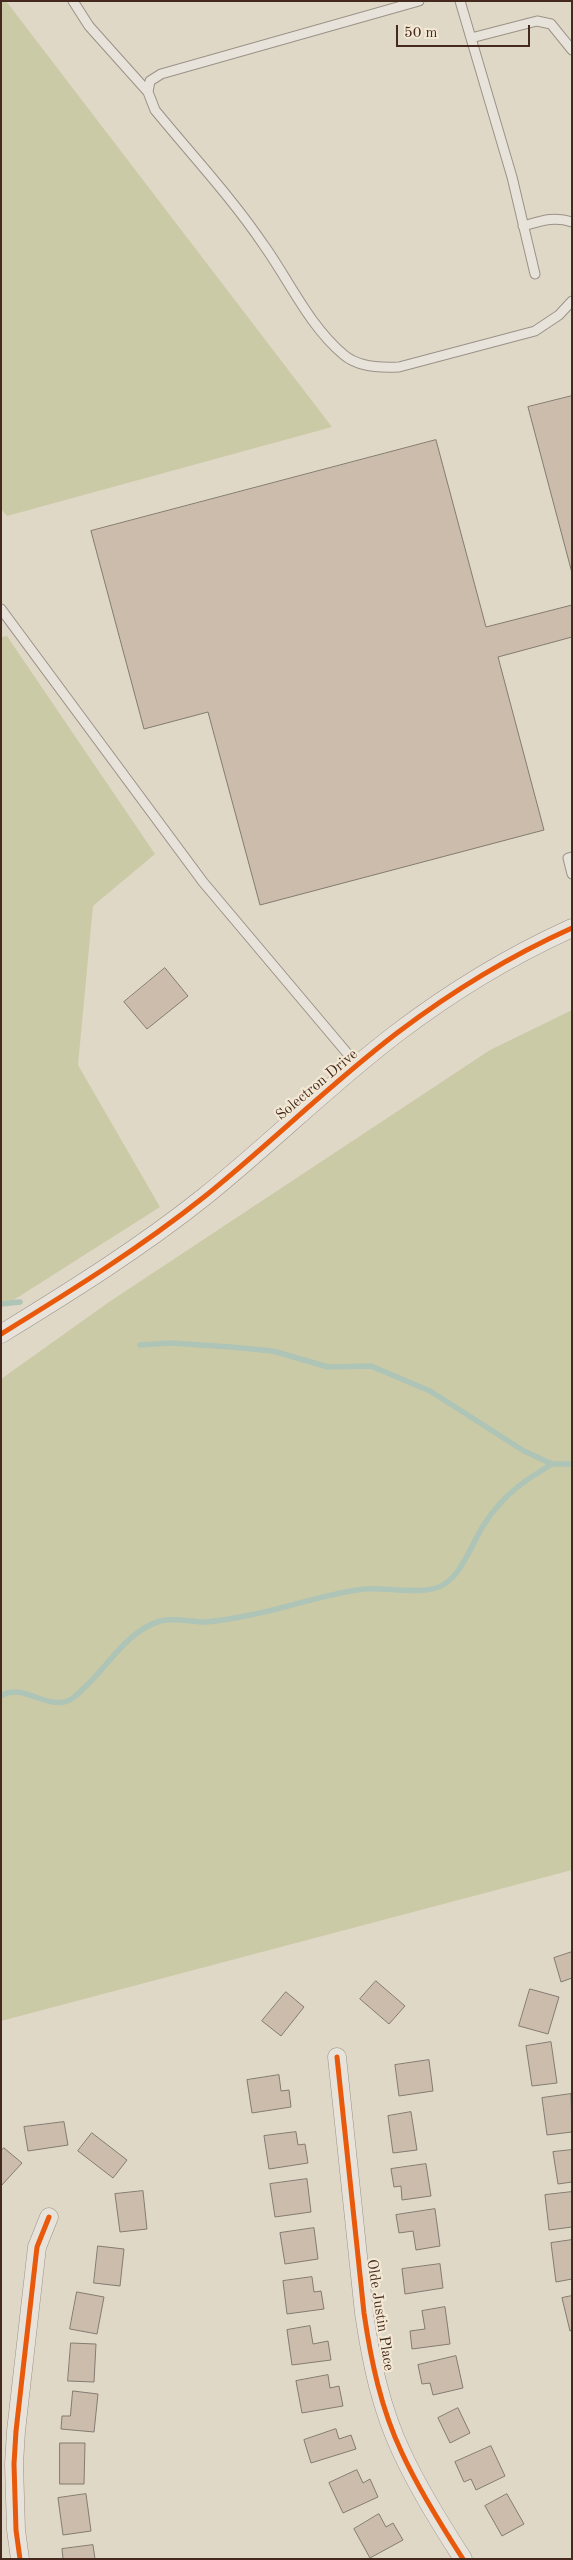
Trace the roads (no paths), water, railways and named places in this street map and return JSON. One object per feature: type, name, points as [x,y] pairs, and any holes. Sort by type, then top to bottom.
[{"type":"street","name":"Solectron Drive","points":[[1,1334],[90,1280],[205,1196],[397,1033],[468,983],[511,958],[572,928]]},
{"type":"street","name":"Olde Justin Place","points":[[337,2056],[364,2313],[369,2347],[382,2399],[401,2452],[463,2559]]},
{"type":"street","points":[[20,2559],[16,2530],[14,2464],[16,2431],[37,2247],[49,2217]]},
{"type":"lane","points":[[73,1],[89,26],[148,92],[155,110],[263,243],[291,289],[323,332],[345,356],[380,368],[399,367],[535,331],[559,315],[572,301]]},
{"type":"lane","points":[[148,92],[150,80],[161,74],[419,1]]},
{"type":"lane","points":[[460,1],[512,177],[535,274]]},
{"type":"lane","points":[[471,38],[537,21],[551,24],[572,50]]},
{"type":"lane","points":[[523,226],[546,219],[560,218],[572,222]]},
{"type":"lane","points":[[1,609],[203,882],[358,1066]]},
{"type":"lane","points":[[572,857],[568,858],[572,874]]},
{"type":"waterway","points":[[1,1304],[20,1302]]},
{"type":"waterway","points":[[140,1345],[171,1343],[231,1347],[273,1351],[328,1367],[371,1366],[430,1391],[524,1451],[552,1464],[572,1464]]},
{"type":"waterway","points":[[1,1696],[18,1692],[52,1702],[70,1700],[93,1679],[128,1641],[148,1626],[160,1621],[205,1622],[265,1612],[350,1591],[365,1589],[416,1591],[443,1585],[457,1572],[485,1523],[507,1496],[524,1482],[552,1464]]}]
